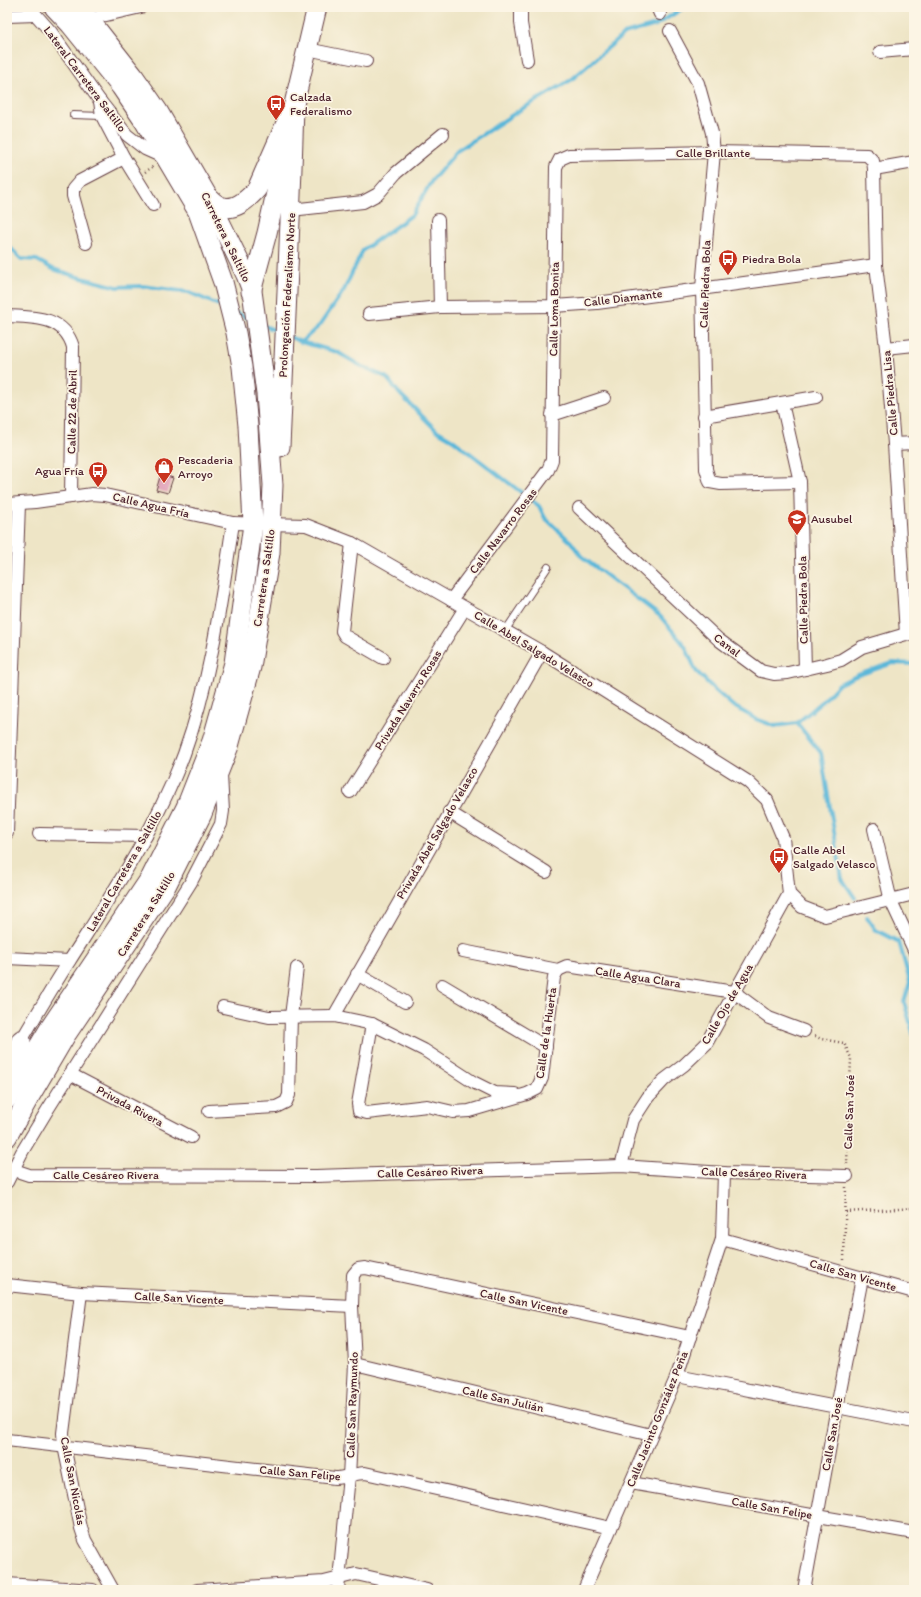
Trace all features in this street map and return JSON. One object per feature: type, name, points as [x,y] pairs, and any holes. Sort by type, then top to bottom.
[{"type":"main road","name":"Carretera a Saltillo","points":[[11,1092],[51,1026],[151,877],[186,807],[212,741],[234,663],[253,524],[246,396],[236,333],[223,282],[198,212],[144,121],[121,87],[70,24],[54,7]]},
{"type":"main road","name":"Prolongación Federalismo Norte","points":[[236,333],[251,301],[281,174],[294,105],[317,7]]},
{"type":"main road","name":"Carretera a Saltillo","points":[[7,1137],[66,1035],[166,886],[202,814],[229,746],[252,667],[270,553],[272,525],[274,393],[246,275],[208,197],[158,111],[133,75],[83,13]]},
{"type":"main road","name":"Prolongación Federalismo Norte","points":[[274,393],[285,314],[291,210],[294,105]]},
{"type":"main road","points":[[208,197],[219,206],[226,207],[236,206],[248,199],[257,189],[294,105]]},
{"type":"main road","points":[[11,1092],[13,1067],[21,1040]]},
{"type":"street","points":[[83,13],[141,7]]},
{"type":"street","points":[[521,7],[521,23],[527,60]]},
{"type":"street","name":"Lateral Carretera Saltillo","points":[[32,11],[51,32],[100,101],[127,135],[145,149],[165,158]]},
{"type":"street","points":[[7,16],[32,11]]},
{"type":"street","name":"Calle Piedra Bola","points":[[670,31],[698,83],[712,133],[714,152],[702,288],[706,469],[710,482],[721,484],[800,482]]},
{"type":"street","points":[[307,49],[366,61]]},
{"type":"street","points":[[880,52],[914,49]]},
{"type":"street","points":[[100,101],[102,116],[124,158],[153,205]]},
{"type":"street","points":[[291,210],[363,202],[378,194],[396,173],[443,134]]},
{"type":"street","name":"Calle Brillante","points":[[560,159],[569,155],[714,152],[867,155]]},
{"type":"street","name":"Calle Piedra Lisa","points":[[867,155],[872,160],[874,169],[876,265],[886,348],[910,634]]},
{"type":"street","points":[[86,243],[73,196],[74,189],[80,181],[124,158]]},
{"type":"street","name":"Calle Loma Bonita","points":[[552,460],[556,167],[560,159]]},
{"type":"street","points":[[874,169],[914,162]]},
{"type":"street","points":[[438,220],[440,307]]},
{"type":"street","name":"Calle Diamante","points":[[368,314],[440,307],[554,306],[598,303],[876,265]]},
{"type":"street","name":"Calle 22 de Abril","points":[[7,316],[33,317],[46,320],[62,329],[71,340],[73,348],[71,497]]},
{"type":"street","points":[[886,348],[914,345]]},
{"type":"street","points":[[704,416],[816,397]]},
{"type":"street","points":[[552,415],[604,398]]},
{"type":"street","name":"Calle Piedra Bola","points":[[782,403],[800,482],[805,669]]},
{"type":"street","points":[[894,444],[914,443]]},
{"type":"street","name":"Calle Navarro Rosas","points":[[451,600],[543,477],[552,460]]},
{"type":"street","name":"Calle Agua Fría","points":[[13,504],[92,494],[105,495],[233,523],[272,525]]},
{"type":"street","points":[[7,833],[13,504]]},
{"type":"street","name":"Canal","points":[[579,508],[719,640],[761,671],[774,674],[788,673],[834,662],[862,647],[910,634]]},
{"type":"street","name":"Lateral Carretera a Saltillo","points":[[7,1063],[69,961],[106,905],[146,836],[159,812],[184,754],[205,688],[219,616],[233,523]]},
{"type":"street","name":"Calle Abel Salgado Velasco","points":[[272,525],[306,526],[352,543],[542,652],[747,781],[767,800],[783,838],[789,894]]},
{"type":"street","points":[[352,543],[342,631],[345,636],[383,658]]},
{"type":"street","name":"Privada Navarro Rosas","points":[[350,792],[465,608]]},
{"type":"street","name":"Privada Abel Salgado Velasco","points":[[334,1016],[449,812],[542,652]]},
{"type":"street","points":[[7,1182],[22,1152],[70,1074],[192,882],[220,824],[223,811],[220,769]]},
{"type":"street","points":[[449,812],[546,872]]},
{"type":"street","points":[[874,829],[891,901],[914,950]]},
{"type":"street","points":[[39,834],[146,836]]},
{"type":"street","points":[[789,894],[802,907],[826,916],[891,901],[914,894]]},
{"type":"street","name":"Calle Ojo de Agua","points":[[621,1166],[633,1120],[648,1097],[664,1080],[684,1065],[706,1044],[789,894]]},
{"type":"street","name":"Calle Agua Clara","points":[[463,951],[558,970],[567,966],[734,992],[769,1018],[804,1031]]},
{"type":"street","points":[[7,958],[69,961]]},
{"type":"street","points":[[209,1111],[276,1107],[286,1102],[289,1095],[291,1016],[297,968]]},
{"type":"street","name":"Calle de la Huerta","points":[[372,1024],[358,1104],[359,1111],[367,1113],[427,1106],[453,1112],[469,1111],[527,1094],[537,1089],[542,1078],[554,977],[558,970]]},
{"type":"street","points":[[357,974],[405,1002]]},
{"type":"street","points":[[442,985],[546,1047]]},
{"type":"street","points":[[223,1007],[269,1017],[334,1016],[372,1024],[424,1050],[473,1082],[495,1093],[527,1094]]},
{"type":"street","name":"Privada Rivera","points":[[70,1074],[191,1137]]},
{"type":"street","name":"Calle Cesáreo Rivera","points":[[14,1170],[30,1175],[316,1176],[621,1166],[724,1173],[847,1176]]},
{"type":"street","name":"Calle Jacinto González Peña","points":[[584,1590],[677,1376],[722,1239],[724,1173]]},
{"type":"street","name":"Calle San Vicente","points":[[722,1239],[914,1292]]},
{"type":"street","name":"Calle San Vicente","points":[[358,1269],[365,1268],[690,1337]]},
{"type":"street","name":"Calle San Raymundo","points":[[338,1590],[349,1476],[355,1364],[352,1306],[353,1275],[358,1269]]},
{"type":"street","name":"Calle San José","points":[[804,1590],[862,1278]]},
{"type":"street","name":"Calle San Vicente","points":[[7,1285],[81,1294],[352,1306]]},
{"type":"street","name":"Calle San Nicolás","points":[[81,1294],[63,1433],[64,1446],[83,1534],[91,1553],[113,1590]]},
{"type":"street","name":"Calle San Julián","points":[[355,1364],[651,1435]]},
{"type":"street","points":[[677,1376],[914,1422]]},
{"type":"street","name":"Calle San Felipe","points":[[7,1440],[335,1478],[357,1473],[365,1473],[611,1528]]},
{"type":"street","name":"Calle San Felipe","points":[[631,1482],[914,1533]]},
{"type":"street","points":[[196,1590],[324,1582],[339,1577],[356,1574],[427,1590]]},
{"type":"street","points":[[7,1584],[93,1590]]},
{"type":"lane","points":[[72,115],[102,116]]},
{"type":"lane","points":[[505,631],[548,567]]},
{"type":"path","points":[[136,178],[165,158]]},
{"type":"path","name":"Calle San José","points":[[804,1031],[821,1039],[844,1043],[851,1058],[843,1273]]},
{"type":"path","points":[[846,1212],[914,1208]]},
{"type":"building","name":"Pescaderia Arroyo","points":[[161,474],[173,478],[168,493],[156,490]]},
{"type":"waterway","points":[[301,342],[320,325],[344,290],[363,250],[412,215],[431,182],[457,151],[520,110],[571,80],[624,34],[656,25],[685,7]]},
{"type":"waterway","points":[[7,244],[21,259],[37,260],[53,269],[78,277],[117,287],[142,286],[188,292],[223,307]]},
{"type":"waterway","points":[[237,313],[250,319]]},
{"type":"waterway","points":[[262,325],[280,332]]},
{"type":"waterway","points":[[290,337],[301,342],[337,352],[361,366],[386,377],[399,393],[436,430],[453,440],[539,506],[545,518],[571,542],[581,556],[660,616],[685,646],[696,671],[733,706],[756,719],[775,726],[797,723],[823,701],[839,684],[858,675],[893,663],[914,664]]},
{"type":"waterway","points":[[797,723],[821,753],[842,879],[855,898]]},
{"type":"waterway","points":[[867,917],[876,930],[899,942],[910,982],[904,1002],[914,1036]]},
{"type":"place","name":"Calzada Federalismo","points":[[276,121]]},
{"type":"place","name":"Piedra Bola","points":[[728,276]]},
{"type":"place","name":"Pescaderia Arroyo","points":[[164,484]]},
{"type":"place","name":"Agua Fría","points":[[98,488]]},
{"type":"place","name":"Ausubel","points":[[797,536]]},
{"type":"place","name":"Calle Abel Salgado Velasco","points":[[779,874]]}]
